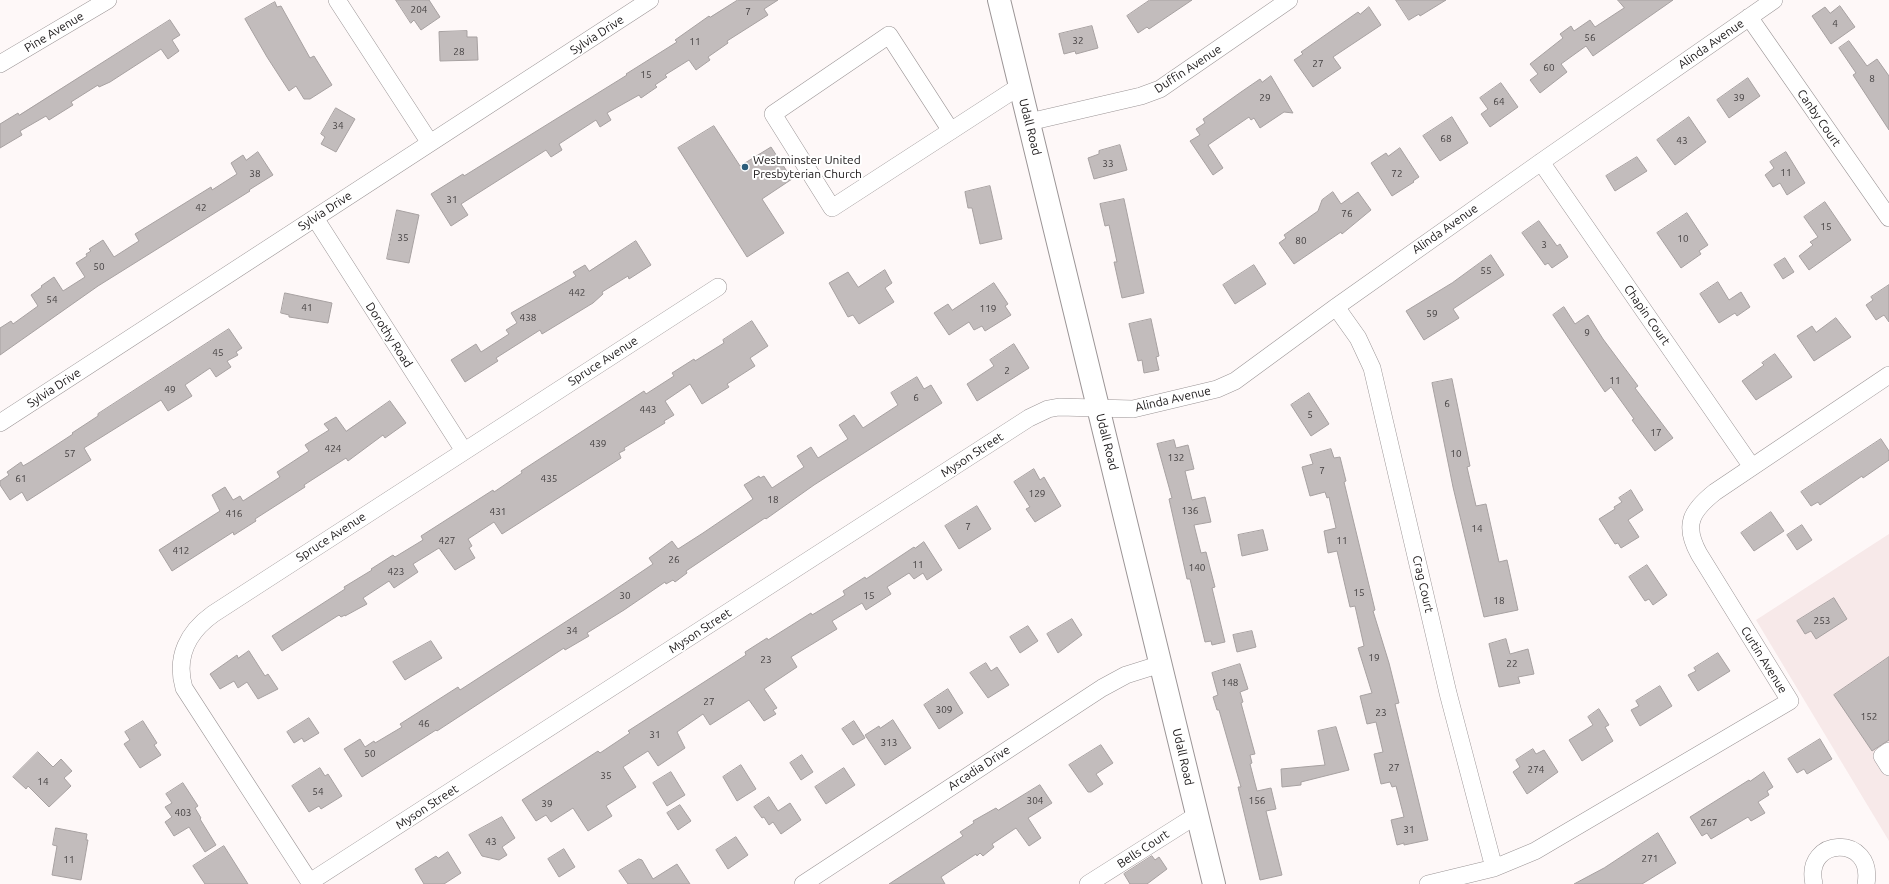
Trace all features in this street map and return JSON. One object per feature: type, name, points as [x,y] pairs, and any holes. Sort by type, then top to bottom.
[{"type":"main road","name":"Udall Road","points":[[999,0],[1214,884]]},
{"type":"street","name":"Pine Avenue","points":[[0,64],[108,0]]},
{"type":"street","points":[[337,0],[430,143]]},
{"type":"street","name":"Sylvia Drive","points":[[0,423],[650,0]]},
{"type":"street","name":"Duffin Avenue","points":[[1029,122],[1141,96],[1160,89],[1289,0]]},
{"type":"street","name":"Alinda Avenue","points":[[1098,408],[1133,409],[1226,386],[1244,375],[1336,307],[1541,162],[1774,0]]},
{"type":"street","name":"Canby Court","points":[[1749,17],[1889,218]]},
{"type":"street","points":[[951,131],[889,35],[773,114],[832,208],[951,131],[1020,86]]},
{"type":"street","name":"Chapin Court","points":[[1541,162],[1752,467]]},
{"type":"street","name":"Dorothy Road","points":[[315,218],[464,451]]},
{"type":"street","name":"Spruce Avenue","points":[[311,883],[184,688],[180,670],[183,650],[192,634],[206,620],[718,287]]},
{"type":"street","name":"Crag Court","points":[[1336,307],[1358,338],[1372,368],[1448,692],[1494,868]]},
{"type":"street","name":"Curtin Avenue","points":[[1428,884],[1494,868],[1520,858],[1552,842],[1790,701],[1699,554],[1690,533],[1691,519],[1700,505],[1716,492],[1889,375]]},
{"type":"street","name":"Myson Street","points":[[311,883],[1029,418],[1048,409],[1059,407],[1098,408]]},
{"type":"street","name":"Arcadia Drive","points":[[803,884],[1102,688],[1126,676],[1161,664]]},
{"type":"street","points":[[1889,751],[1882,756],[1889,767]]},
{"type":"street","name":"Bells Court","points":[[1088,884],[1197,815]]},
{"type":"street","points":[[1814,884],[1812,875],[1814,864],[1820,855],[1829,849],[1839,846],[1850,848],[1859,854],[1866,863],[1868,874],[1866,884]]},
{"type":"shaded area","points":[[1889,534],[1889,841],[1756,620]]},
{"type":"building","points":[[396,0],[429,0],[440,17],[421,30],[414,20],[411,23]]},
{"type":"building","points":[[738,0],[778,0],[764,9],[768,15],[727,41],[728,43],[708,57],[710,60],[696,70],[689,60],[665,75],[667,77],[655,85],[657,87],[641,98],[639,95],[607,113],[611,120],[600,127],[596,120],[559,144],[562,150],[551,157],[546,150],[461,204],[468,215],[451,226],[431,194],[463,174],[464,176],[627,75],[626,74],[677,42],[675,40],[709,16],[710,17]]},
{"type":"building","points":[[1150,0],[1192,0],[1149,29],[1147,27],[1138,33],[1127,16]]},
{"type":"building","points":[[1396,0],[1446,0],[1420,16],[1419,14],[1409,20]]},
{"type":"building","points":[[1618,0],[1673,0],[1593,56],[1586,46],[1561,64],[1567,72],[1540,93],[1530,80],[1538,74],[1530,64],[1563,38],[1560,34],[1571,26],[1574,31],[1590,20],[1595,27],[1624,8]]},
{"type":"building","points":[[275,2],[277,7],[281,6],[310,58],[314,56],[332,85],[310,99],[304,99],[296,86],[289,91],[245,19]]},
{"type":"building","points":[[1840,6],[1855,27],[1831,44],[1812,16],[1825,7],[1830,13]]},
{"type":"building","points":[[1369,7],[1381,25],[1333,57],[1341,68],[1313,87],[1294,60],[1303,54],[1301,52],[1358,12],[1360,14]]},
{"type":"building","points":[[170,20],[180,35],[172,40],[179,51],[168,59],[161,49],[110,82],[99,87],[98,85],[71,102],[73,105],[49,120],[46,116],[20,131],[22,135],[0,148],[0,124],[18,113],[19,115]]},
{"type":"building","points":[[1092,26],[1098,48],[1076,54],[1075,51],[1064,54],[1059,34]]},
{"type":"building","points":[[467,31],[467,37],[477,37],[478,60],[440,61],[439,32]]},
{"type":"building","points":[[1849,41],[1867,66],[1877,59],[1889,76],[1889,130],[1853,75],[1856,73],[1839,48]]},
{"type":"building","points":[[1271,76],[1293,113],[1284,112],[1260,128],[1254,118],[1251,120],[1249,117],[1208,145],[1223,168],[1213,175],[1190,141],[1200,135],[1196,129],[1205,123],[1203,119],[1241,92],[1260,79],[1262,82]]},
{"type":"building","points":[[1748,78],[1760,96],[1729,118],[1717,100]]},
{"type":"building","points":[[1501,83],[1518,107],[1490,127],[1481,114],[1488,109],[1480,98]]},
{"type":"building","points":[[336,108],[355,119],[336,152],[321,144],[325,137],[321,134]]},
{"type":"building","points":[[1452,117],[1468,143],[1440,161],[1423,136]]},
{"type":"building","points":[[1689,117],[1706,142],[1675,165],[1657,140]]},
{"type":"building","points":[[714,126],[740,166],[771,147],[792,179],[762,199],[784,233],[747,257],[678,148]]},
{"type":"building","points":[[1120,145],[1127,170],[1094,179],[1088,158],[1099,154],[1099,151]]},
{"type":"building","points":[[1400,148],[1419,177],[1413,181],[1414,182],[1392,196],[1371,163],[1386,153],[1388,156]]},
{"type":"building","points":[[258,152],[273,175],[98,286],[0,355],[0,328],[11,321],[13,324],[38,306],[31,295],[42,287],[41,286],[54,277],[63,291],[85,277],[76,263],[87,256],[86,254],[91,251],[89,249],[103,240],[114,257],[139,241],[135,234],[211,187],[212,190],[237,174],[231,163],[243,155],[246,160]]},
{"type":"building","points":[[1786,152],[1805,183],[1787,195],[1780,183],[1773,187],[1765,175],[1774,168],[1770,162]]},
{"type":"building","points":[[1637,157],[1647,171],[1615,191],[1606,176]]},
{"type":"building","points":[[990,186],[1002,239],[980,244],[972,208],[968,208],[965,192]]},
{"type":"building","points":[[1333,192],[1341,204],[1358,192],[1371,210],[1342,234],[1341,232],[1294,264],[1279,243],[1286,238],[1284,235],[1318,211],[1322,200]]},
{"type":"building","points":[[1124,199],[1144,293],[1122,298],[1114,262],[1117,262],[1109,225],[1105,226],[1100,204]]},
{"type":"building","points":[[1825,202],[1851,240],[1809,270],[1799,256],[1813,245],[1810,242],[1818,237],[1804,217]]},
{"type":"building","points":[[397,210],[419,215],[409,263],[387,259]]},
{"type":"building","points":[[1687,213],[1708,245],[1699,251],[1701,254],[1681,268],[1657,233]]},
{"type":"building","points":[[1539,221],[1557,246],[1560,244],[1568,257],[1552,268],[1548,263],[1545,265],[1522,233]]},
{"type":"building","points":[[636,241],[651,265],[629,279],[628,276],[602,292],[603,294],[593,303],[542,334],[540,330],[496,358],[498,361],[465,382],[451,360],[476,344],[481,352],[509,334],[506,330],[517,323],[511,313],[576,276],[573,272],[585,265],[589,271]]},
{"type":"building","points":[[1491,255],[1504,275],[1453,309],[1459,318],[1424,340],[1406,311],[1452,283]]},
{"type":"building","points":[[1785,258],[1794,272],[1783,279],[1774,265]]},
{"type":"building","points":[[1254,265],[1266,284],[1235,304],[1223,285]]},
{"type":"building","points":[[885,270],[892,283],[885,288],[894,302],[859,324],[853,315],[848,317],[829,283],[848,272],[858,287]]},
{"type":"building","points":[[1718,282],[1729,300],[1741,292],[1750,307],[1737,316],[1735,313],[1719,323],[1700,294]]},
{"type":"building","points":[[994,283],[1008,304],[1005,306],[1011,315],[985,331],[982,326],[974,330],[969,322],[949,335],[934,313],[948,304],[952,310]]},
{"type":"building","points":[[1889,285],[1889,322],[1884,315],[1876,320],[1866,305],[1873,300],[1871,297]]},
{"type":"building","points":[[285,293],[332,303],[328,323],[289,317],[289,315],[281,313]]},
{"type":"building","points":[[1564,307],[1575,324],[1588,315],[1603,339],[1638,386],[1635,388],[1673,438],[1655,451],[1632,420],[1634,419],[1611,387],[1605,392],[1553,315]]},
{"type":"building","points":[[1836,318],[1851,337],[1814,361],[1797,336],[1812,326],[1816,332]]},
{"type":"building","points":[[1151,319],[1159,356],[1156,357],[1159,370],[1144,373],[1142,360],[1138,361],[1129,324]]},
{"type":"building","points":[[752,321],[768,346],[750,358],[755,366],[727,384],[729,387],[702,404],[690,384],[665,401],[674,415],[664,421],[665,423],[624,448],[625,450],[619,453],[621,458],[502,534],[494,522],[468,539],[472,546],[469,548],[475,558],[455,570],[439,548],[413,564],[418,572],[394,588],[389,581],[363,598],[367,604],[345,616],[341,617],[339,615],[282,651],[272,636],[345,589],[344,587],[393,555],[395,557],[423,540],[421,536],[493,490],[494,492],[522,473],[521,471],[644,391],[646,394],[674,376],[672,373],[724,343],[723,340]]},
{"type":"building","points":[[229,329],[242,348],[236,352],[238,355],[227,361],[231,367],[216,377],[210,368],[185,385],[192,396],[168,411],[161,400],[84,448],[91,460],[27,501],[22,492],[10,500],[0,485],[0,481],[9,475],[7,472],[21,462],[23,466],[30,462],[73,434],[72,433],[98,416],[98,414]]},
{"type":"building","points":[[1014,344],[1029,368],[977,401],[967,384],[994,366],[990,360]]},
{"type":"building","points":[[1775,354],[1792,377],[1756,400],[1742,381],[1764,365],[1762,363]]},
{"type":"building","points":[[917,377],[924,389],[931,385],[942,403],[814,485],[766,519],[765,518],[686,571],[687,573],[675,582],[673,580],[666,584],[665,582],[587,633],[589,636],[565,650],[564,648],[437,731],[436,730],[362,777],[344,749],[360,739],[365,747],[374,741],[375,743],[402,727],[400,724],[458,687],[460,690],[653,564],[649,558],[672,541],[678,549],[703,533],[753,499],[744,485],[759,476],[760,478],[764,476],[772,488],[804,467],[797,456],[811,447],[818,458],[848,439],[839,425],[854,415],[863,428],[898,405],[891,393]]},
{"type":"building","points":[[1452,379],[1470,466],[1467,467],[1476,506],[1486,504],[1499,562],[1507,560],[1518,610],[1484,617],[1453,487],[1432,383]]},
{"type":"building","points":[[1309,393],[1329,424],[1311,436],[1291,405]]},
{"type":"building","points":[[390,401],[406,423],[385,438],[383,435],[348,461],[346,458],[304,485],[305,487],[255,519],[256,521],[234,535],[233,532],[172,571],[159,550],[220,511],[212,495],[225,487],[233,500],[240,496],[243,501],[280,477],[277,472],[309,451],[305,445],[329,430],[324,424],[336,417],[346,431]]},
{"type":"building","points":[[1881,439],[1889,451],[1889,460],[1863,478],[1862,476],[1820,505],[1818,502],[1811,506],[1801,492]]},
{"type":"building","points":[[1174,440],[1176,448],[1188,445],[1194,469],[1185,471],[1192,500],[1205,497],[1211,522],[1194,525],[1201,553],[1206,552],[1215,587],[1212,588],[1225,642],[1212,645],[1211,641],[1205,642],[1190,579],[1187,579],[1169,499],[1172,498],[1157,444]]},
{"type":"building","points":[[1331,449],[1334,458],[1340,457],[1346,481],[1344,482],[1375,610],[1373,611],[1389,663],[1399,703],[1395,704],[1428,840],[1397,845],[1391,820],[1404,817],[1396,786],[1392,787],[1390,782],[1381,784],[1374,754],[1383,752],[1376,722],[1367,724],[1360,696],[1372,693],[1358,648],[1364,646],[1355,606],[1350,607],[1337,551],[1328,553],[1324,531],[1336,528],[1329,497],[1327,498],[1325,492],[1310,496],[1302,467],[1313,464],[1310,455]]},
{"type":"building","points":[[1034,469],[1040,480],[1044,477],[1061,506],[1035,522],[1026,509],[1030,507],[1014,482]]},
{"type":"building","points":[[1631,490],[1643,510],[1628,520],[1639,537],[1621,548],[1618,543],[1615,544],[1599,519],[1615,509],[1614,507],[1622,502],[1619,498]]},
{"type":"building","points":[[977,506],[991,529],[959,549],[945,526]]},
{"type":"building","points":[[1771,512],[1784,531],[1754,551],[1741,533]]},
{"type":"building","points":[[1802,525],[1812,540],[1797,550],[1787,535]]},
{"type":"building","points":[[1263,530],[1268,550],[1242,556],[1238,535]]},
{"type":"building","points":[[924,542],[942,570],[927,580],[923,573],[914,579],[909,573],[887,587],[891,594],[866,610],[862,603],[832,621],[837,629],[791,657],[797,667],[764,689],[777,708],[773,710],[776,714],[764,721],[749,700],[710,725],[703,714],[677,732],[685,748],[658,766],[648,751],[623,767],[636,787],[606,806],[612,816],[588,831],[573,808],[551,822],[546,815],[536,821],[522,800],[598,751],[600,753],[630,733],[628,731],[746,655],[745,652],[767,638],[768,640],[811,613],[812,615],[845,595],[843,591],[865,577],[866,579]]},
{"type":"building","points":[[1647,565],[1667,595],[1653,605],[1649,599],[1645,601],[1629,577]]},
{"type":"building","points":[[1834,598],[1847,619],[1816,639],[1811,631],[1805,634],[1797,621]]},
{"type":"building","points":[[1072,619],[1082,635],[1058,653],[1047,634]]},
{"type":"building","points":[[1028,626],[1038,641],[1020,653],[1010,637]]},
{"type":"building","points":[[1252,631],[1256,647],[1237,652],[1233,635]]},
{"type":"building","points":[[1506,639],[1510,654],[1528,649],[1534,674],[1518,677],[1520,683],[1499,687],[1489,644]]},
{"type":"building","points":[[431,641],[442,658],[405,680],[393,662]]},
{"type":"building","points":[[249,651],[265,676],[268,674],[278,689],[258,699],[247,682],[238,688],[234,681],[220,689],[210,674],[237,655],[238,658]]},
{"type":"building","points":[[1718,653],[1730,671],[1698,691],[1688,675],[1696,671],[1694,668]]},
{"type":"building","points":[[1889,657],[1889,740],[1872,751],[1834,695]]},
{"type":"building","points":[[986,663],[991,671],[997,667],[1009,685],[988,698],[970,673]]},
{"type":"building","points":[[1240,664],[1248,689],[1240,692],[1243,702],[1241,703],[1255,754],[1250,755],[1252,763],[1250,764],[1257,791],[1271,788],[1276,809],[1266,811],[1282,875],[1260,880],[1238,787],[1241,787],[1219,710],[1217,710],[1213,697],[1218,695],[1212,673]]},
{"type":"building","points":[[1660,686],[1672,706],[1640,726],[1631,710],[1639,706],[1636,701]]},
{"type":"building","points":[[948,689],[963,713],[939,729],[924,705]]},
{"type":"building","points":[[1599,709],[1609,725],[1605,727],[1613,741],[1582,761],[1569,740],[1593,725],[1588,717]]},
{"type":"building","points":[[309,718],[319,733],[304,742],[302,738],[294,743],[287,732]]},
{"type":"building","points":[[893,720],[911,748],[885,765],[865,735],[879,726],[880,728]]},
{"type":"building","points":[[143,721],[157,743],[154,745],[161,755],[140,768],[124,744],[130,740],[125,732]]},
{"type":"building","points":[[854,721],[865,738],[853,745],[842,729]]},
{"type":"building","points":[[1336,727],[1349,770],[1301,782],[1301,785],[1282,787],[1281,769],[1325,765],[1318,731]]},
{"type":"building","points":[[1820,739],[1832,759],[1807,774],[1804,769],[1797,773],[1788,759]]},
{"type":"building","points":[[1101,745],[1113,763],[1096,774],[1103,784],[1091,792],[1088,792],[1069,765]]},
{"type":"building","points":[[1533,749],[1536,754],[1544,750],[1558,772],[1527,794],[1513,772],[1520,767],[1516,760]]},
{"type":"building","points":[[38,752],[53,767],[61,759],[72,771],[64,778],[71,786],[49,807],[28,786],[26,789],[13,777]]},
{"type":"building","points":[[802,755],[813,772],[801,780],[790,763]]},
{"type":"building","points":[[741,765],[756,789],[737,801],[723,777]]},
{"type":"building","points":[[320,768],[325,776],[328,774],[342,796],[321,809],[319,806],[309,812],[292,786]]},
{"type":"building","points":[[844,768],[855,785],[826,804],[815,787]]},
{"type":"building","points":[[671,772],[685,795],[667,806],[653,783]]},
{"type":"building","points":[[1764,772],[1773,787],[1767,791],[1769,795],[1758,802],[1765,813],[1751,821],[1748,817],[1711,839],[1707,833],[1702,836],[1690,817]]},
{"type":"building","points":[[183,783],[198,806],[195,808],[201,818],[200,819],[216,845],[205,852],[189,827],[174,836],[165,822],[172,817],[165,807],[172,803],[166,794]]},
{"type":"building","points":[[1040,785],[1052,803],[1028,818],[1041,838],[1029,846],[1016,828],[992,844],[994,847],[983,856],[980,853],[977,856],[976,854],[941,877],[945,884],[889,884],[963,836],[960,832],[974,823],[973,821],[996,808],[998,810]]},
{"type":"building","points":[[769,797],[778,811],[790,803],[801,820],[781,834],[773,822],[769,825],[764,817],[762,818],[754,807]]},
{"type":"building","points":[[680,805],[691,821],[678,830],[667,813]]},
{"type":"building","points":[[502,817],[515,838],[502,847],[507,855],[499,860],[482,856],[469,835]]},
{"type":"building","points":[[56,828],[87,834],[86,840],[88,840],[81,880],[52,875],[57,846],[53,845]]},
{"type":"building","points":[[1658,833],[1676,863],[1642,884],[1574,884],[1604,868]]},
{"type":"building","points":[[736,837],[748,855],[728,869],[716,850]]},
{"type":"building","points":[[224,846],[248,884],[205,884],[193,866]]},
{"type":"building","points":[[564,849],[575,867],[559,877],[548,859]]},
{"type":"building","points":[[448,852],[461,873],[444,884],[424,884],[415,869],[436,856],[438,858]]},
{"type":"building","points":[[1152,856],[1155,860],[1159,857],[1167,869],[1147,884],[1130,884],[1124,874]]},
{"type":"building","points":[[639,859],[642,860],[653,879],[677,864],[690,884],[628,884],[619,871]]},
{"type":"place","name":"Westminster United Presbyterian Church","points":[[745,167]]}]
